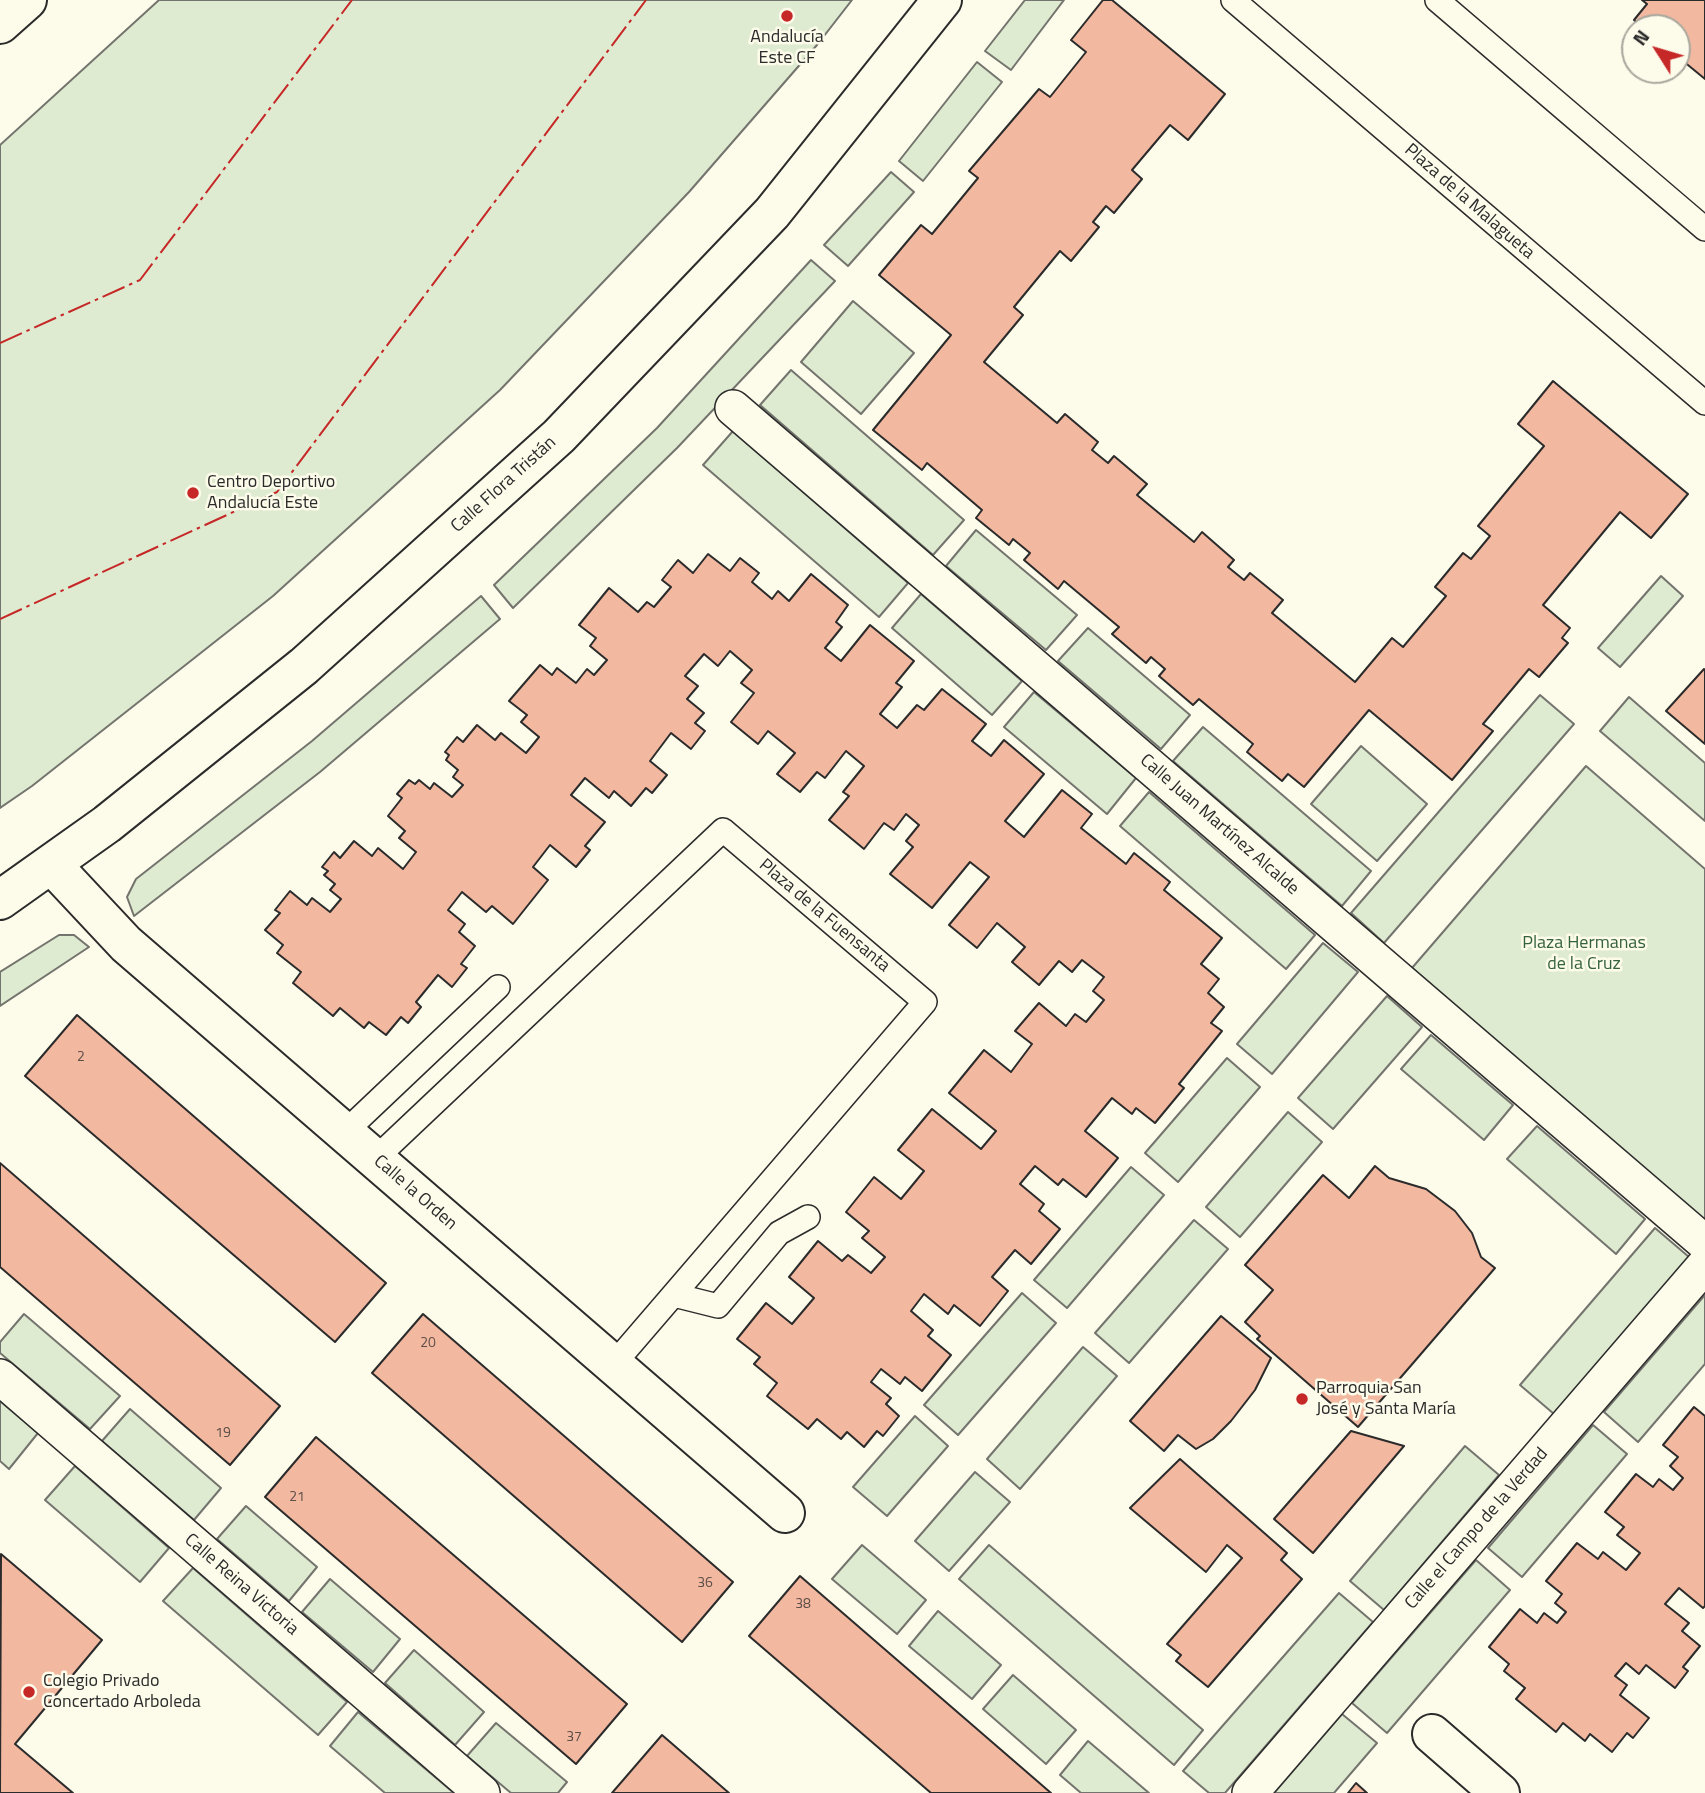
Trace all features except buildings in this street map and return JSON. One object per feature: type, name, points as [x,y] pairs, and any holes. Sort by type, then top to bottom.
[{"type":"street","points":[[0,24],[27,0]]},
{"type":"street","name":"Calle Flora Tristán","points":[[0,900],[107,824],[304,666],[559,436],[772,213],[942,0]]},
{"type":"street","name":"Calle Juan Martínez Alcalde","points":[[733,408],[1705,1242]]},
{"type":"street","name":"Calle la Orden","points":[[52,865],[126,944],[785,1513]]},
{"type":"street","name":"Calle el Campo de la Verdad","points":[[1250,1793],[1705,1265]]},
{"type":"street","name":"Calle Reina Victoria","points":[[0,1377],[482,1793]]},
{"type":"street","points":[[1432,1734],[1500,1793]]},
{"type":"lane","name":"Plaza de la Malagueta","points":[[1233,0],[1705,404]]},
{"type":"lane","points":[[1437,0],[1705,229]]},
{"type":"lane","name":"Plaza de la Fuensanta","points":[[375,1159],[723,830],[925,1002],[613,1365]]},
{"type":"lane","points":[[345,1132],[498,986]]},
{"type":"lane","points":[[674,1295],[718,1306],[779,1233],[808,1217]]},
{"type":"green space","name":"Centro Deportivo Andalucía Este","points":[[159,0],[852,0],[817,45],[689,192],[500,390],[273,596],[32,786],[0,808],[0,145]]},
{"type":"green space","points":[[1025,0],[1064,0],[1011,70],[985,51]]},
{"type":"green space","points":[[977,62],[1002,82],[923,181],[899,161]]},
{"type":"green space","points":[[891,172],[914,192],[848,266],[824,245]]},
{"type":"green space","points":[[811,260],[835,281],[677,448],[513,608],[494,585],[657,428]]},
{"type":"green space","points":[[853,301],[914,353],[861,414],[801,362]]},
{"type":"green space","points":[[791,370],[964,520],[933,555],[760,405]]},
{"type":"green space","points":[[733,431],[908,583],[879,617],[703,465]]},
{"type":"green space","points":[[976,530],[1077,615],[1046,650],[946,566]]},
{"type":"green space","points":[[1661,576],[1683,596],[1620,667],[1598,648]]},
{"type":"green space","points":[[921,594],[1022,681],[992,715],[892,628]]},
{"type":"green space","points":[[481,596],[500,619],[320,772],[134,916],[127,897],[136,879],[312,741]]},
{"type":"green space","points":[[1088,628],[1190,715],[1161,749],[1058,661]]},
{"type":"green space","points":[[1034,692],[1136,778],[1107,814],[1004,727]]},
{"type":"green space","points":[[1540,695],[1574,724],[1384,943],[1351,913]]},
{"type":"green space","points":[[1629,697],[1705,763],[1705,821],[1600,731]]},
{"type":"green space","points":[[1203,727],[1371,871],[1342,906],[1173,761]]},
{"type":"green space","points":[[1361,746],[1427,804],[1377,861],[1311,804]]},
{"type":"green space","name":"Plaza Hermanas de la Cruz","points":[[1586,766],[1705,869],[1705,1222],[1412,968]]},
{"type":"green space","points":[[1149,792],[1315,935],[1286,969],[1120,826]]},
{"type":"green space","points":[[59,935],[74,935],[89,947],[0,1006],[0,972]]},
{"type":"green space","points":[[1323,943],[1358,972],[1272,1074],[1237,1044]]},
{"type":"green space","points":[[1387,996],[1422,1027],[1333,1129],[1298,1098]]},
{"type":"green space","points":[[1431,1035],[1513,1105],[1484,1140],[1401,1069]]},
{"type":"green space","points":[[1227,1058],[1260,1087],[1178,1182],[1145,1153]]},
{"type":"green space","points":[[1288,1112],[1322,1142],[1240,1237],[1206,1207]]},
{"type":"green space","points":[[1537,1126],[1645,1219],[1616,1254],[1507,1159]]},
{"type":"green space","points":[[1131,1167],[1164,1195],[1067,1308],[1034,1280]]},
{"type":"green space","points":[[1194,1220],[1228,1249],[1129,1363],[1095,1333]]},
{"type":"green space","points":[[1655,1228],[1689,1257],[1554,1414],[1520,1385]]},
{"type":"green space","points":[[1022,1293],[1056,1323],[958,1435],[924,1405]]},
{"type":"green space","points":[[1705,1295],[1705,1364],[1638,1442],[1604,1412]]},
{"type":"green space","points":[[24,1314],[120,1396],[90,1429],[0,1353],[0,1342]]},
{"type":"green space","points":[[1083,1347],[1117,1376],[1020,1489],[987,1459]]},
{"type":"green space","points":[[0,1401],[38,1433],[9,1469],[0,1461]]},
{"type":"green space","points":[[130,1409],[221,1488],[194,1520],[102,1441]]},
{"type":"green space","points":[[915,1416],[948,1446],[887,1516],[853,1487]]},
{"type":"green space","points":[[1593,1425],[1627,1454],[1522,1577],[1488,1548]]},
{"type":"green space","points":[[1465,1446],[1499,1475],[1384,1610],[1350,1581]]},
{"type":"green space","points":[[75,1466],[169,1548],[140,1582],[45,1500]]},
{"type":"green space","points":[[975,1472],[1010,1502],[949,1571],[915,1541]]},
{"type":"green space","points":[[246,1506],[317,1567],[289,1601],[217,1539]]},
{"type":"green space","points":[[862,1545],[926,1600],[897,1634],[832,1579]]},
{"type":"green space","points":[[989,1545],[1203,1730],[1174,1765],[959,1579]]},
{"type":"green space","points":[[1476,1560],[1510,1590],[1387,1733],[1352,1703]]},
{"type":"green space","points":[[193,1568],[347,1702],[318,1735],[163,1601]]},
{"type":"green space","points":[[330,1579],[400,1639],[373,1672],[302,1612]]},
{"type":"green space","points":[[1339,1593],[1373,1622],[1225,1793],[1209,1793],[1183,1771]]},
{"type":"green space","points":[[938,1611],[1001,1665],[972,1699],[909,1646]]},
{"type":"green space","points":[[414,1650],[484,1712],[455,1745],[385,1683]]},
{"type":"green space","points":[[1013,1675],[1076,1730],[1046,1764],[983,1709]]},
{"type":"green space","points":[[358,1712],[454,1793],[385,1793],[330,1746]]},
{"type":"green space","points":[[1342,1714],[1377,1743],[1334,1793],[1274,1793]]},
{"type":"green space","points":[[496,1723],[567,1782],[558,1793],[511,1793],[467,1756]]},
{"type":"green space","points":[[1088,1741],[1149,1793],[1081,1793],[1060,1775]]},
{"type":"power","points":[[0,343],[140,280],[352,0]]},
{"type":"power","points":[[0,619],[277,492],[646,0]]},
{"type":"place","name":"Andalucía Este CF","points":[[787,16]]},
{"type":"place","name":"Centro Deportivo Andalucía Este","points":[[193,493]]},
{"type":"place","name":"Parroquia San José y Santa María","points":[[1302,1399]]},
{"type":"place","name":"Colegio Privado Concertado Arboleda","points":[[29,1692]]}]
